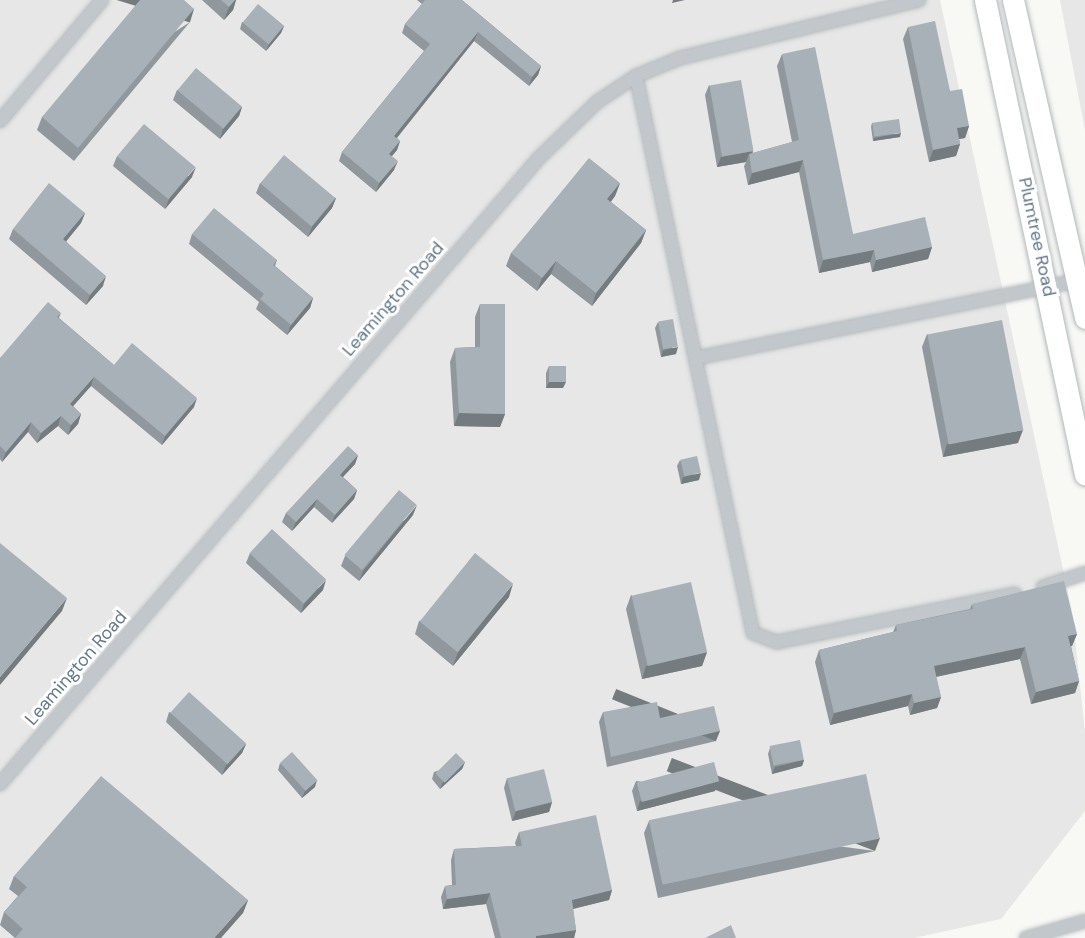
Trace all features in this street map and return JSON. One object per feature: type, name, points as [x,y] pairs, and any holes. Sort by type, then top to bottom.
[{"type":"highway","name":"Plumtree Road","points":[[985,0],[1048,288],[1078,410],[1085,475]]},
{"type":"highway","name":"Plumtree Road","points":[[1013,0],[1079,280],[1085,318]]},
{"type":"street","points":[[0,121],[102,0]]},
{"type":"street","name":"Leamington Road","points":[[0,784],[539,158],[597,102],[636,76],[680,58],[919,0]]},
{"type":"street","points":[[636,76],[697,358],[749,627],[760,638],[777,642],[1036,590],[1085,573]]},
{"type":"street","points":[[697,358],[1079,280]]},
{"type":"street","points":[[1026,938],[1085,921]]},
{"type":"shaded area","points":[[0,0],[940,0],[1072,611],[1085,732],[1085,811],[1001,919],[914,938],[0,938]]},
{"type":"shaded area","points":[[1060,0],[1085,0],[1085,130]]},
{"type":"building","points":[[140,0],[184,0],[194,9],[78,148],[42,117]]},
{"type":"building","points":[[221,0],[235,0],[229,7]]},
{"type":"building","points":[[425,0],[462,0],[541,66],[532,77],[478,32],[394,136],[400,141],[389,154],[398,161],[379,183],[342,152],[430,44],[405,24]]},
{"type":"building","points":[[258,4],[284,26],[269,44],[243,22]]},
{"type":"building","points":[[935,21],[950,91],[962,89],[969,126],[957,128],[960,144],[933,150],[908,27]]},
{"type":"building","points":[[815,47],[853,234],[925,217],[932,247],[876,260],[874,250],[823,260],[803,160],[752,173],[749,154],[799,140],[782,54]]},
{"type":"building","points":[[196,68],[242,107],[223,129],[177,90]]},
{"type":"building","points":[[741,80],[754,151],[722,156],[709,86]]},
{"type":"building","points":[[899,119],[901,133],[874,137],[872,123]]},
{"type":"building","points":[[144,124],[195,167],[168,199],[117,156]]},
{"type":"building","points":[[284,155],[335,198],[312,226],[260,183]]},
{"type":"building","points":[[589,158],[620,183],[607,199],[646,230],[596,293],[556,261],[542,278],[511,253]]},
{"type":"building","points":[[49,183],[85,213],[63,239],[106,276],[90,295],[13,229]]},
{"type":"building","points":[[214,208],[277,260],[273,265],[313,298],[291,325],[260,299],[264,294],[192,234]]},
{"type":"building","points":[[48,302],[61,313],[57,317],[114,365],[132,343],[197,398],[165,436],[94,377],[70,404],[81,414],[71,425],[61,416],[41,433],[31,422],[6,452],[0,446],[0,358]]},
{"type":"building","points":[[480,304],[505,304],[505,414],[459,413],[455,348],[480,347]]},
{"type":"building","points":[[673,319],[678,347],[663,349],[658,322]]},
{"type":"building","points":[[1002,320],[1023,430],[949,444],[927,335]]},
{"type":"building","points":[[549,366],[566,366],[566,382],[549,382]]},
{"type":"building","points":[[348,446],[358,455],[340,475],[357,490],[335,515],[317,499],[296,522],[286,513]]},
{"type":"building","points":[[697,456],[701,473],[684,476],[680,460]]},
{"type":"building","points":[[399,490],[417,505],[362,570],[344,555]]},
{"type":"building","points":[[272,529],[326,579],[304,604],[249,553]]},
{"type":"building","points":[[0,543],[67,598],[0,677]]},
{"type":"building","points":[[475,553],[513,584],[458,652],[420,621]]},
{"type":"building","points":[[1064,581],[1077,634],[1068,636],[1079,681],[1036,692],[1025,647],[934,666],[941,697],[914,703],[912,694],[834,713],[819,650],[897,631],[896,625],[973,609],[972,604]]},
{"type":"building","points":[[691,582],[707,652],[648,666],[632,596]]},
{"type":"building","points":[[189,692],[246,744],[227,764],[170,713]]},
{"type":"building","points":[[657,702],[660,718],[714,706],[720,731],[611,757],[603,712]]},
{"type":"building","points":[[800,740],[804,760],[773,766],[770,746]]},
{"type":"building","points":[[292,752],[317,780],[306,791],[280,763]]},
{"type":"building","points":[[456,753],[465,762],[445,783],[435,774]]},
{"type":"building","points":[[714,762],[719,781],[642,802],[637,783]]},
{"type":"building","points":[[544,769],[552,802],[515,811],[507,778]]},
{"type":"building","points":[[866,774],[880,839],[663,885],[649,820]]},
{"type":"building","points":[[101,776],[248,900],[214,938],[15,938],[23,929],[4,912],[27,887],[14,876]]},
{"type":"building","points":[[596,815],[612,890],[572,900],[576,930],[536,936],[536,938],[501,938],[490,893],[447,899],[445,886],[456,885],[454,849],[522,846],[519,832]]},
{"type":"building","points":[[731,925],[736,938],[705,938]]}]
